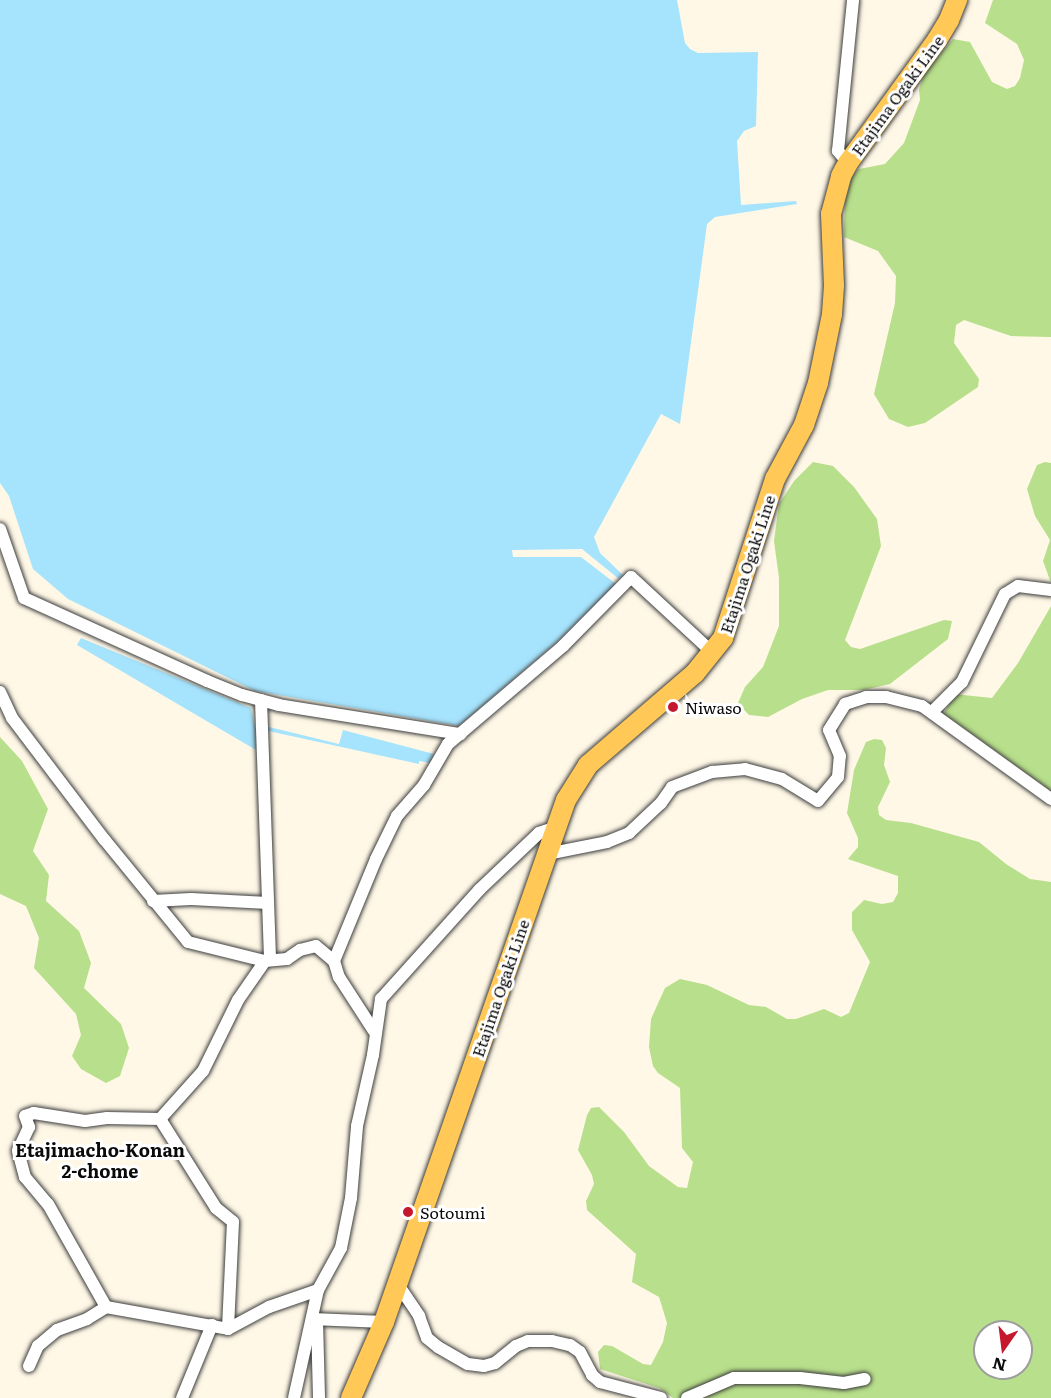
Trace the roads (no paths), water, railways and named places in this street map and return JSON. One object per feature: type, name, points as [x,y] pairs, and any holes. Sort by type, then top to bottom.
[{"type":"main road","name":"Etajima Ogaki Line","points":[[351,1398],[384,1322],[570,792],[588,765],[695,673],[713,653],[731,620],[775,479],[812,404],[832,314],[834,286],[831,214],[834,194],[848,163],[937,40],[957,0]]},
{"type":"street","points":[[848,163],[838,151],[853,0]]},
{"type":"street","points":[[0,529],[24,598],[207,681],[261,700],[461,734]]},
{"type":"street","points":[[334,961],[376,859],[397,816],[424,784],[448,744],[563,646],[631,577],[713,653]]},
{"type":"street","points":[[932,712],[962,682],[1005,594],[1018,586],[1051,590]]},
{"type":"street","points":[[0,692],[12,718],[153,901],[188,942],[267,961],[287,959],[300,950],[316,946],[334,961],[339,977],[374,1031]]},
{"type":"street","points":[[547,854],[607,842],[629,833],[661,803],[672,787],[712,772],[745,768],[782,778],[818,801],[838,777],[840,756],[829,730],[845,704],[866,697],[886,697],[922,706],[1051,800]]},
{"type":"street","points":[[106,1307],[48,1204],[25,1177],[18,1151],[29,1127],[25,1116],[34,1113],[85,1121],[107,1118],[160,1119],[203,1071],[238,1000],[267,961],[268,903],[261,700]]},
{"type":"street","points":[[294,1398],[314,1320],[318,1290],[341,1248],[351,1198],[357,1126],[373,1054],[374,1031],[381,999],[479,890],[539,832],[556,827]]},
{"type":"street","points":[[153,901],[191,899],[268,903]]},
{"type":"street","points":[[160,1119],[216,1209],[233,1222],[228,1329]]},
{"type":"street","points":[[397,1283],[419,1316],[427,1338],[468,1364],[484,1366],[495,1363],[516,1346],[528,1341],[570,1344],[580,1352],[592,1375],[600,1383],[661,1398]]},
{"type":"street","points":[[29,1366],[38,1346],[57,1330],[87,1319],[106,1307],[228,1329],[269,1308],[318,1290]]},
{"type":"street","points":[[314,1320],[384,1322]]},
{"type":"street","points":[[314,1320],[319,1398]]},
{"type":"street","points":[[182,1398],[212,1325]]},
{"type":"street","points":[[687,1398],[734,1378],[800,1378],[844,1383],[865,1379]]},
{"type":"water","points":[[0,0],[677,0],[685,43],[690,49],[698,53],[758,52],[756,126],[744,131],[737,141],[741,205],[796,201],[797,204],[715,217],[707,224],[680,424],[661,414],[594,537],[600,553],[623,575],[619,579],[582,549],[512,550],[513,557],[581,557],[616,584],[557,642],[459,726],[255,691],[68,599],[33,569],[9,496],[0,483]]},
{"type":"water","points":[[81,638],[251,708],[258,740],[256,750],[77,645]]},
{"type":"water","points":[[265,726],[339,744],[343,730],[434,754],[431,763],[419,761],[419,764],[264,730]]},
{"type":"place","name":"Niwaso","points":[[673,707]]},
{"type":"place","name":"Sotoumi","points":[[408,1212]]},
{"type":"district","name":"Etajimacho-Konan 2-chome","points":[[100,1161]]}]
